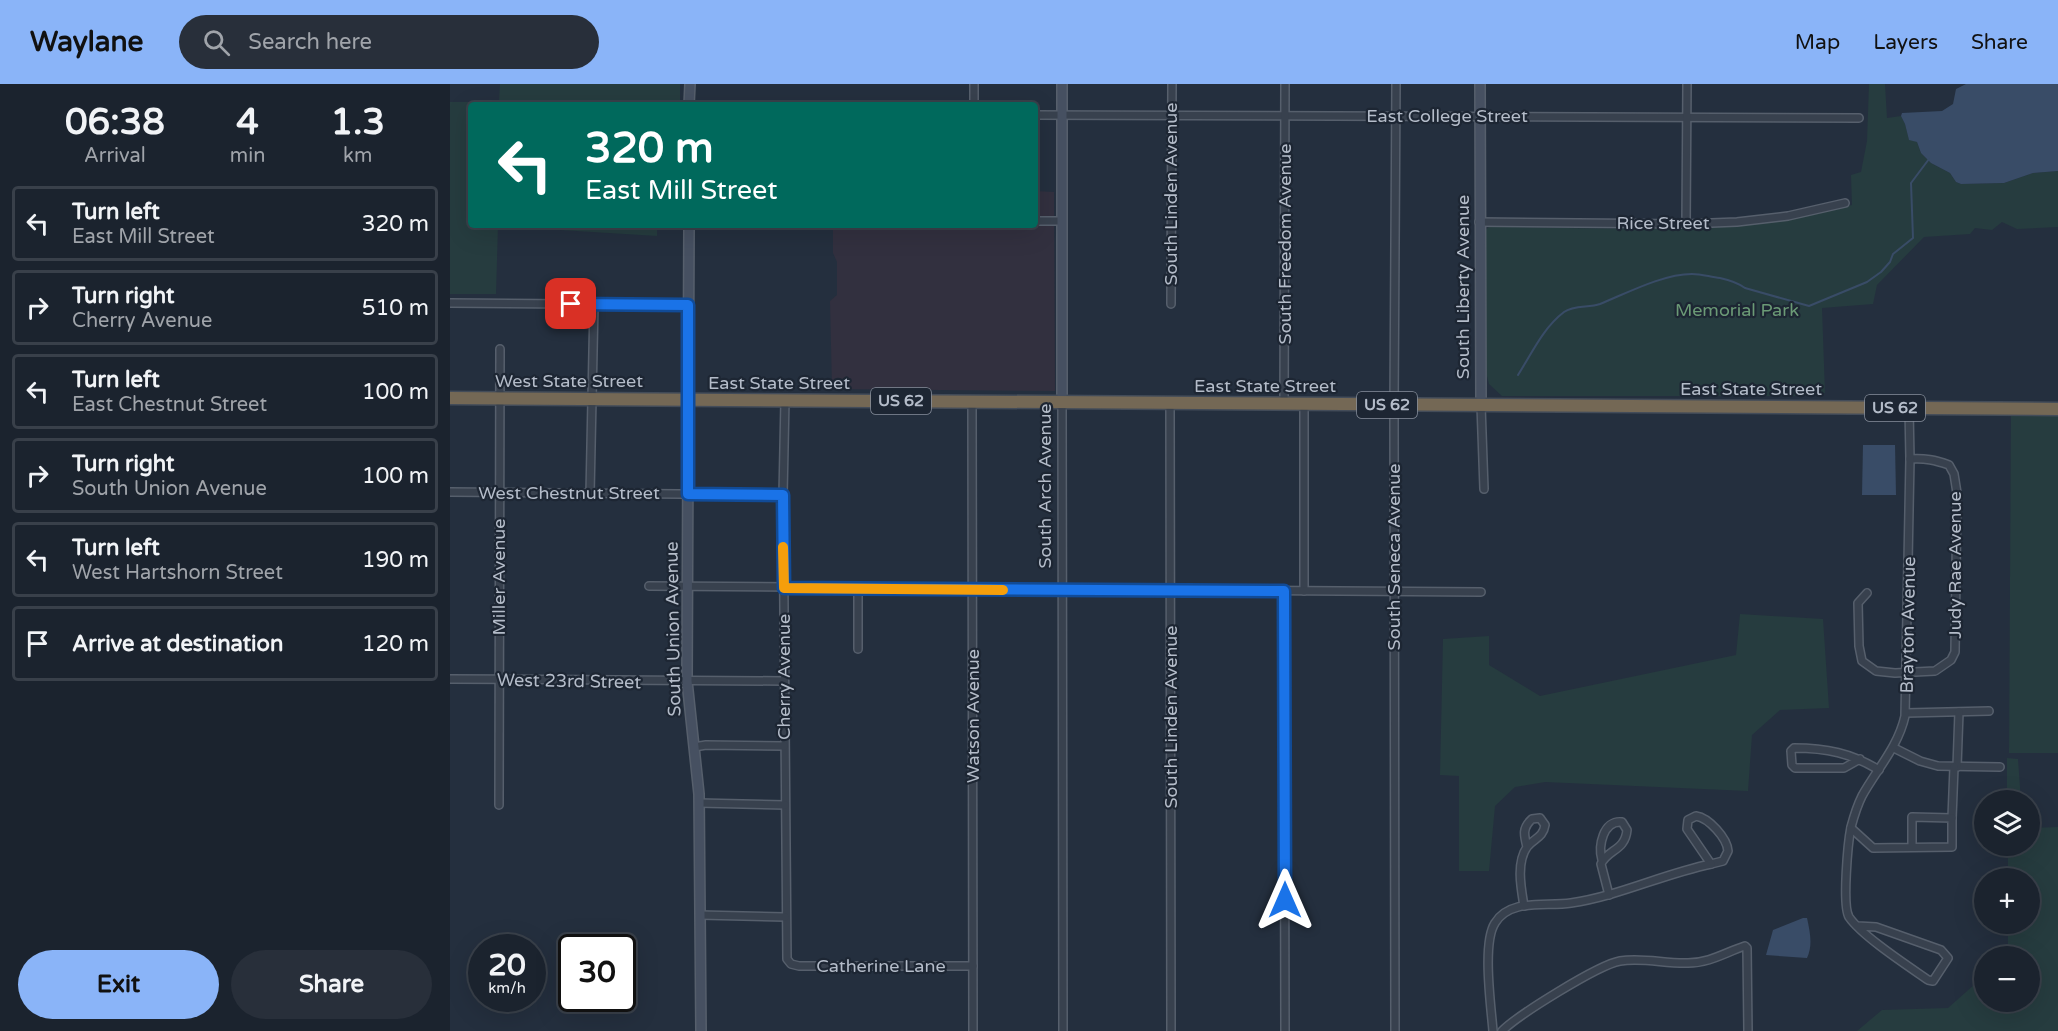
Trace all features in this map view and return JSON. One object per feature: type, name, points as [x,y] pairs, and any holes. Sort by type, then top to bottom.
[{"type":"highway","name":"West State Street","points":[[450,398],[687,400]]},
{"type":"highway","name":"East State Street","points":[[687,400],[2058,409]]},
{"type":"main road","points":[[689,102],[690,84]]},
{"type":"main road","name":"South Arch Avenue","points":[[1062,84],[1060,221],[1062,402]]},
{"type":"main road","name":"South Liberty Avenue","points":[[1480,84],[1481,405]]},
{"type":"main road","name":"South Union Avenue","points":[[689,228],[687,681],[699,803],[701,1031]]},
{"type":"street","points":[[974,84],[974,102]]},
{"type":"street","name":"South Linden Avenue","points":[[1171,304],[1172,84]]},
{"type":"street","name":"South Freedom Avenue","points":[[1284,404],[1285,84]]},
{"type":"street","name":"South Seneca Avenue","points":[[1395,1031],[1396,84]]},
{"type":"street","points":[[1686,224],[1687,84]]},
{"type":"street","name":"East College Street","points":[[1038,115],[1859,118]]},
{"type":"street","name":"Rice Street","points":[[1479,222],[1686,224],[1767,219],[1845,203]]},
{"type":"street","points":[[1038,221],[1060,221]]},
{"type":"street","points":[[450,303],[688,305]]},
{"type":"street","points":[[590,494],[594,304]]},
{"type":"street","name":"Miller Avenue","points":[[499,805],[500,349]]},
{"type":"street","name":"Cherry Avenue","points":[[785,400],[783,495],[785,954],[789,963]]},
{"type":"street","name":"Watson Avenue","points":[[972,402],[973,1031]]},
{"type":"street","name":"South Arch Avenue","points":[[1062,402],[1063,1031]]},
{"type":"street","name":"South Linden Avenue","points":[[1170,403],[1171,1031]]},
{"type":"street","points":[[1304,404],[1304,591]]},
{"type":"street","name":"South Liberty Avenue","points":[[1481,405],[1484,489]]},
{"type":"street","name":"Brayton Avenue","points":[[1858,926],[1850,918],[1845,903],[1851,828],[1861,799],[1894,748],[1906,713],[1909,408]]},
{"type":"street","name":"Judy Rae Avenue","points":[[1907,673],[1935,671],[1951,660],[1955,652],[1956,493],[1954,474],[1949,465],[1928,458],[1910,459]]},
{"type":"street","name":"West Chestnut Street","points":[[450,492],[783,495]]},
{"type":"street","points":[[649,586],[1062,591],[1481,592]]},
{"type":"street","points":[[858,589],[858,649]]},
{"type":"street","points":[[1284,591],[1285,1031]]},
{"type":"street","points":[[1867,593],[1858,603],[1859,646],[1862,661],[1876,671],[1907,673]]},
{"type":"street","name":"West 23rd Street","points":[[450,679],[784,681]]},
{"type":"street","points":[[1906,713],[1989,711]]},
{"type":"street","points":[[1851,828],[1873,848],[1953,847],[1952,818],[1959,712]]},
{"type":"street","points":[[694,747],[706,745],[784,746]]},
{"type":"street","points":[[1860,759],[1844,768],[1795,768],[1791,765],[1791,751],[1794,748],[1833,750],[1860,759],[1879,770]]},
{"type":"street","points":[[1894,748],[1920,761],[1955,767],[2000,767]]},
{"type":"street","points":[[699,803],[784,805]]},
{"type":"street","points":[[1493,1031],[1489,988],[1491,932],[1494,923],[1504,913],[1524,906],[1571,903],[1609,895],[1671,874],[1720,863],[1726,858],[1728,851],[1726,842],[1703,817],[1691,817],[1687,823],[1687,829],[1711,864]]},
{"type":"street","points":[[1912,848],[1912,817],[1952,818]]},
{"type":"street","points":[[1602,860],[1619,848],[1625,840],[1627,830],[1622,822],[1612,823],[1605,831],[1602,843],[1602,860],[1602,868],[1609,895]]},
{"type":"street","points":[[1524,906],[1520,878],[1527,847]]},
{"type":"street","points":[[700,915],[785,917]]},
{"type":"street","points":[[1858,926],[1876,927],[1941,950],[1948,958],[1931,982],[1858,926]]},
{"type":"street","points":[[1502,1031],[1515,1020],[1606,966],[1629,960],[1699,962],[1720,957],[1746,946],[1748,948],[1748,1031]]},
{"type":"street","name":"Catherine Lane","points":[[789,963],[799,966],[973,966]]},
{"type":"shaded area","points":[[1038,191],[1054,192],[1055,391],[832,389],[830,301],[837,295],[837,262],[833,253],[833,228],[1038,228]]},
{"type":"green space","points":[[500,84],[680,84],[680,102],[499,102]]},
{"type":"green space","name":"Memorial Park","points":[[1869,84],[1885,84],[1887,118],[1901,116],[1909,139],[1917,142],[1921,153],[1931,163],[1950,173],[1956,182],[1961,184],[2004,183],[2033,173],[2058,171],[2058,227],[2017,229],[2002,222],[1992,230],[1975,228],[1970,234],[1924,237],[1877,285],[1873,304],[1822,308],[1825,393],[1802,396],[1502,396],[1489,384],[1486,372],[1484,231],[1489,227],[1649,229],[1713,227],[1772,222],[1852,205],[1851,175],[1861,172],[1867,141]]},
{"type":"green space","points":[[450,102],[468,102],[468,228],[498,228],[496,294],[450,294]]},
{"type":"green space","points":[[530,228],[657,228],[657,236]]},
{"type":"green space","points":[[2011,412],[2058,412],[2058,753],[2009,753]]},
{"type":"green space","points":[[1740,614],[1823,619],[1829,708],[1780,710],[1752,735],[1748,791],[1545,782],[1515,787],[1495,806],[1489,871],[1459,871],[1459,776],[1440,775],[1443,639],[1489,636],[1489,665],[1540,696],[1736,655]]},
{"type":"green space","points":[[2007,758],[2018,759],[2020,790],[2007,790]]},
{"type":"green space","points":[[2058,827],[2058,1031],[1857,1031],[1882,1010],[1948,1008],[1974,985],[1974,1012],[2040,1012],[2040,946],[2008,946],[2008,934],[2040,934],[2040,868],[2008,868],[2008,856],[2040,856],[2040,828]]},
{"type":"water","points":[[1966,84],[2058,84],[2058,171],[2033,173],[2004,183],[1961,184],[1956,182],[1950,173],[1931,163],[1921,153],[1917,142],[1909,140],[1902,113],[1942,111],[1953,104],[1956,89]]},
{"type":"water","points":[[1863,445],[1895,445],[1896,495],[1862,495]]},
{"type":"water","points":[[1807,918],[1810,933],[1807,958],[1766,955],[1773,930]]},
{"type":"waterway","points":[[1518,375],[1544,333],[1564,312],[1572,308],[1600,304],[1669,277],[1699,274],[1720,278],[1745,288],[1809,306],[1867,282],[1881,272],[1890,262],[1893,254],[1913,238],[1911,183],[1929,159]]},
{"type":"slow traffic","points":[[783,547],[784,588],[1003,590]]},
{"type":"route","points":[[571,304],[688,305],[688,494],[783,495],[784,588],[1284,591],[1285,900]]}]
